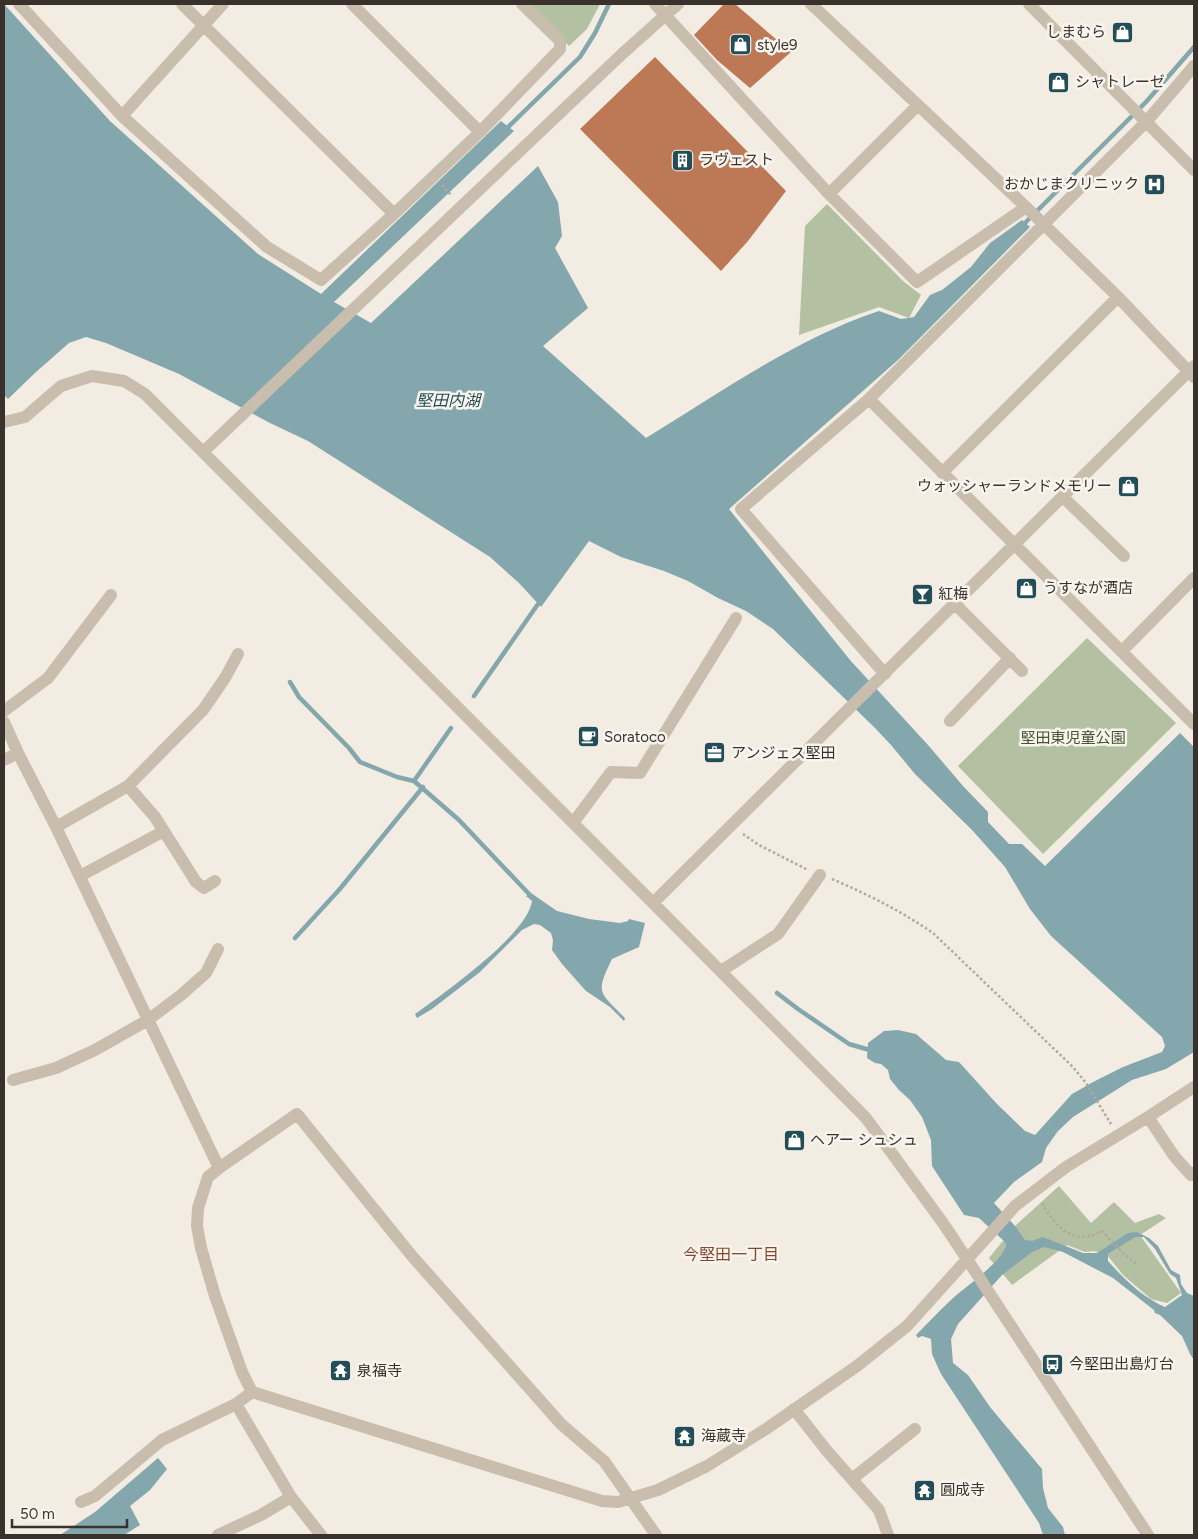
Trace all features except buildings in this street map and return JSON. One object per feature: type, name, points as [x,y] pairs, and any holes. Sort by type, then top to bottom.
[{"type":"street","points":[[19,4],[122,116],[267,247],[321,280],[480,132],[560,49],[560,41],[522,4]]},
{"type":"street","points":[[182,4],[394,214]]},
{"type":"street","points":[[122,116],[223,4]]},
{"type":"street","points":[[352,4],[480,132]]},
{"type":"street","points":[[655,4],[829,194],[917,282],[1026,207]]},
{"type":"street","points":[[202,452],[608,67],[678,4]]},
{"type":"street","points":[[653,902],[1192,371],[1045,225],[811,4]]},
{"type":"street","points":[[1029,4],[1194,170]]},
{"type":"street","points":[[885,674],[741,509],[869,400],[1147,122],[1194,66]]},
{"type":"street","points":[[829,194],[918,105]]},
{"type":"street","points":[[942,473],[1118,297]]},
{"type":"street","points":[[4,422],[25,417],[61,386],[92,376],[124,381],[145,394],[866,1118],[968,1259],[1148,1535]]},
{"type":"street","points":[[869,400],[1194,724]]},
{"type":"street","points":[[1063,497],[1124,556]]},
{"type":"street","points":[[1122,651],[1194,578]]},
{"type":"street","points":[[4,712],[48,678],[111,595]]},
{"type":"street","points":[[955,604],[1022,670]]},
{"type":"street","points":[[573,823],[611,772],[640,773],[736,618]]},
{"type":"street","points":[[56,827],[128,786],[203,710],[225,678],[238,654]]},
{"type":"street","points":[[950,721],[1010,658]]},
{"type":"street","points":[[4,722],[18,754],[80,876],[219,1168]]},
{"type":"street","points":[[4,760],[18,754]]},
{"type":"street","points":[[128,786],[155,817],[196,882],[204,888],[216,881]]},
{"type":"street","points":[[80,876],[164,831]]},
{"type":"street","points":[[721,972],[778,934],[820,875]]},
{"type":"street","points":[[13,1080],[56,1068],[95,1050],[148,1020],[206,973],[218,949]]},
{"type":"street","points":[[656,1535],[630,1498],[604,1461],[561,1424],[412,1256],[297,1114],[208,1177],[198,1208],[197,1226],[201,1248],[215,1296],[242,1372],[252,1392],[602,1501],[618,1502],[630,1498],[658,1490],[707,1466],[766,1429],[857,1366],[906,1326],[1015,1206],[1066,1167],[1148,1118],[1194,1087]]},
{"type":"street","points":[[1148,1118],[1174,1156],[1193,1176]]},
{"type":"street","points":[[81,1502],[95,1496],[162,1440],[236,1404],[252,1392]]},
{"type":"street","points":[[236,1404],[291,1497],[322,1535]]},
{"type":"street","points":[[794,1409],[827,1451],[879,1510],[888,1535]]},
{"type":"street","points":[[852,1479],[915,1429]]},
{"type":"street","points":[[218,1535],[261,1515],[291,1497]]},
{"type":"path","points":[[438,181],[451,195]]},
{"type":"path","points":[[732,825],[759,845],[795,864],[878,900],[908,916],[932,933],[1073,1067],[1086,1083],[1103,1111]]},
{"type":"path","points":[[1035,1190],[1050,1218],[1064,1232],[1081,1237],[1093,1236],[1102,1231],[1121,1252],[1136,1264]]},
{"type":"green space","points":[[528,4],[600,4],[587,29],[569,46]]},
{"type":"green space","points":[[827,204],[903,281],[921,295],[909,318],[879,307],[799,335],[805,226]]},
{"type":"green space","name":"堅田東児童公園","points":[[1087,638],[1176,723],[1043,854],[958,766]]},
{"type":"green space","points":[[1059,1186],[1091,1223],[1114,1202],[1135,1223],[1159,1214],[1166,1218],[1140,1235],[1181,1293],[1167,1303],[1151,1299],[1123,1275],[1107,1255],[1094,1251],[1085,1252],[1067,1245],[1012,1285],[989,1258],[1015,1226]]},
{"type":"water","name":"堅田内湖","points":[[4,4],[110,121],[258,254],[321,294],[501,121],[514,131],[334,302],[371,323],[538,166],[558,202],[562,236],[555,248],[588,308],[543,346],[646,438],[789,351],[848,322],[879,311],[901,319],[914,317],[930,295],[942,290],[971,267],[990,243],[1022,220],[1030,227],[898,360],[729,509],[850,660],[988,812],[988,822],[1009,844],[1022,844],[1045,866],[1180,733],[1194,747],[1194,1052],[1166,1069],[1132,1080],[1073,1117],[1058,1131],[1046,1148],[1042,1162],[1014,1182],[994,1203],[1025,1240],[1032,1241],[1043,1237],[1083,1253],[1097,1253],[1128,1233],[1137,1232],[1149,1238],[1158,1246],[1171,1270],[1180,1275],[1181,1284],[1187,1293],[1194,1296],[1194,1360],[1182,1336],[1160,1315],[1155,1313],[1154,1310],[1113,1278],[1063,1252],[1044,1247],[1032,1252],[1002,1275],[958,1324],[951,1339],[953,1363],[968,1375],[990,1407],[1042,1469],[1043,1488],[1048,1508],[1063,1527],[1065,1535],[1043,1535],[1039,1523],[941,1374],[932,1354],[931,1339],[922,1336],[918,1338],[916,1335],[952,1299],[996,1261],[1002,1254],[1006,1244],[979,1218],[964,1215],[932,1166],[931,1140],[922,1117],[910,1100],[890,1079],[888,1070],[881,1064],[867,1058],[868,1043],[884,1031],[898,1030],[916,1034],[946,1060],[959,1062],[997,1104],[1025,1131],[1035,1135],[1072,1094],[1123,1067],[1162,1052],[1165,1046],[1162,1037],[1051,936],[1030,909],[1005,867],[973,831],[915,774],[875,728],[773,629],[746,611],[688,581],[621,557],[589,541],[541,607],[519,583],[490,557],[308,441],[270,423],[179,374],[106,343],[86,337],[69,343],[8,399],[4,395]],"holes":[[[1135,1237],[1144,1237],[1155,1249],[1170,1274],[1176,1278],[1182,1295],[1165,1307],[1134,1287],[1108,1261],[1108,1254]]]},
{"type":"water","points":[[531,893],[557,911],[589,919],[620,923],[629,919],[645,923],[639,947],[612,959],[603,979],[602,991],[605,997],[625,1018],[624,1021],[610,1007],[586,991],[552,950],[553,940],[551,933],[540,925],[534,924],[522,930],[480,972],[432,1009],[417,1018],[415,1014],[445,993],[501,946],[516,930],[527,915],[532,901],[526,896]]},
{"type":"water","points":[[158,1458],[167,1469],[150,1490],[130,1506],[140,1525],[124,1535],[60,1535],[95,1512]]},
{"type":"waterway","points":[[504,131],[580,57],[595,33],[609,4]]},
{"type":"waterway","points":[[1022,226],[1146,102],[1194,47]]},
{"type":"waterway","points":[[474,696],[538,604]]},
{"type":"waterway","points":[[290,682],[299,697],[349,748],[360,762],[397,777],[414,781]]},
{"type":"waterway","points":[[451,728],[414,781],[459,820],[529,894]]},
{"type":"waterway","points":[[295,938],[339,890],[423,787]]},
{"type":"waterway","points":[[777,993],[849,1044],[873,1051]]},
{"type":"place","name":"しまむら","points":[[1122,32]]},
{"type":"place","name":"style9","points":[[741,45]]},
{"type":"place","name":"シャトレーゼ","points":[[1059,82]]},
{"type":"place","name":"ラヴェスト","points":[[683,160]]},
{"type":"place","name":"おかじまクリニック","points":[[1155,184]]},
{"type":"place","name":"ウォッシャーランドメモリー","points":[[1128,486]]},
{"type":"place","name":"うすなが酒店","points":[[1027,588]]},
{"type":"place","name":"紅梅","points":[[922,594]]},
{"type":"place","name":"Soratoco","points":[[588,737]]},
{"type":"place","name":"アンジェス堅田","points":[[715,753]]},
{"type":"place","name":"ヘアー シュシュ","points":[[794,1140]]},
{"type":"place","name":"今堅田出島灯台","points":[[1053,1364]]},
{"type":"place","name":"泉福寺","points":[[341,1371]]},
{"type":"place","name":"海蔵寺","points":[[685,1436]]},
{"type":"place","name":"圓成寺","points":[[924,1490]]},
{"type":"district","name":"今堅田一丁目","points":[[731,1254]]}]
